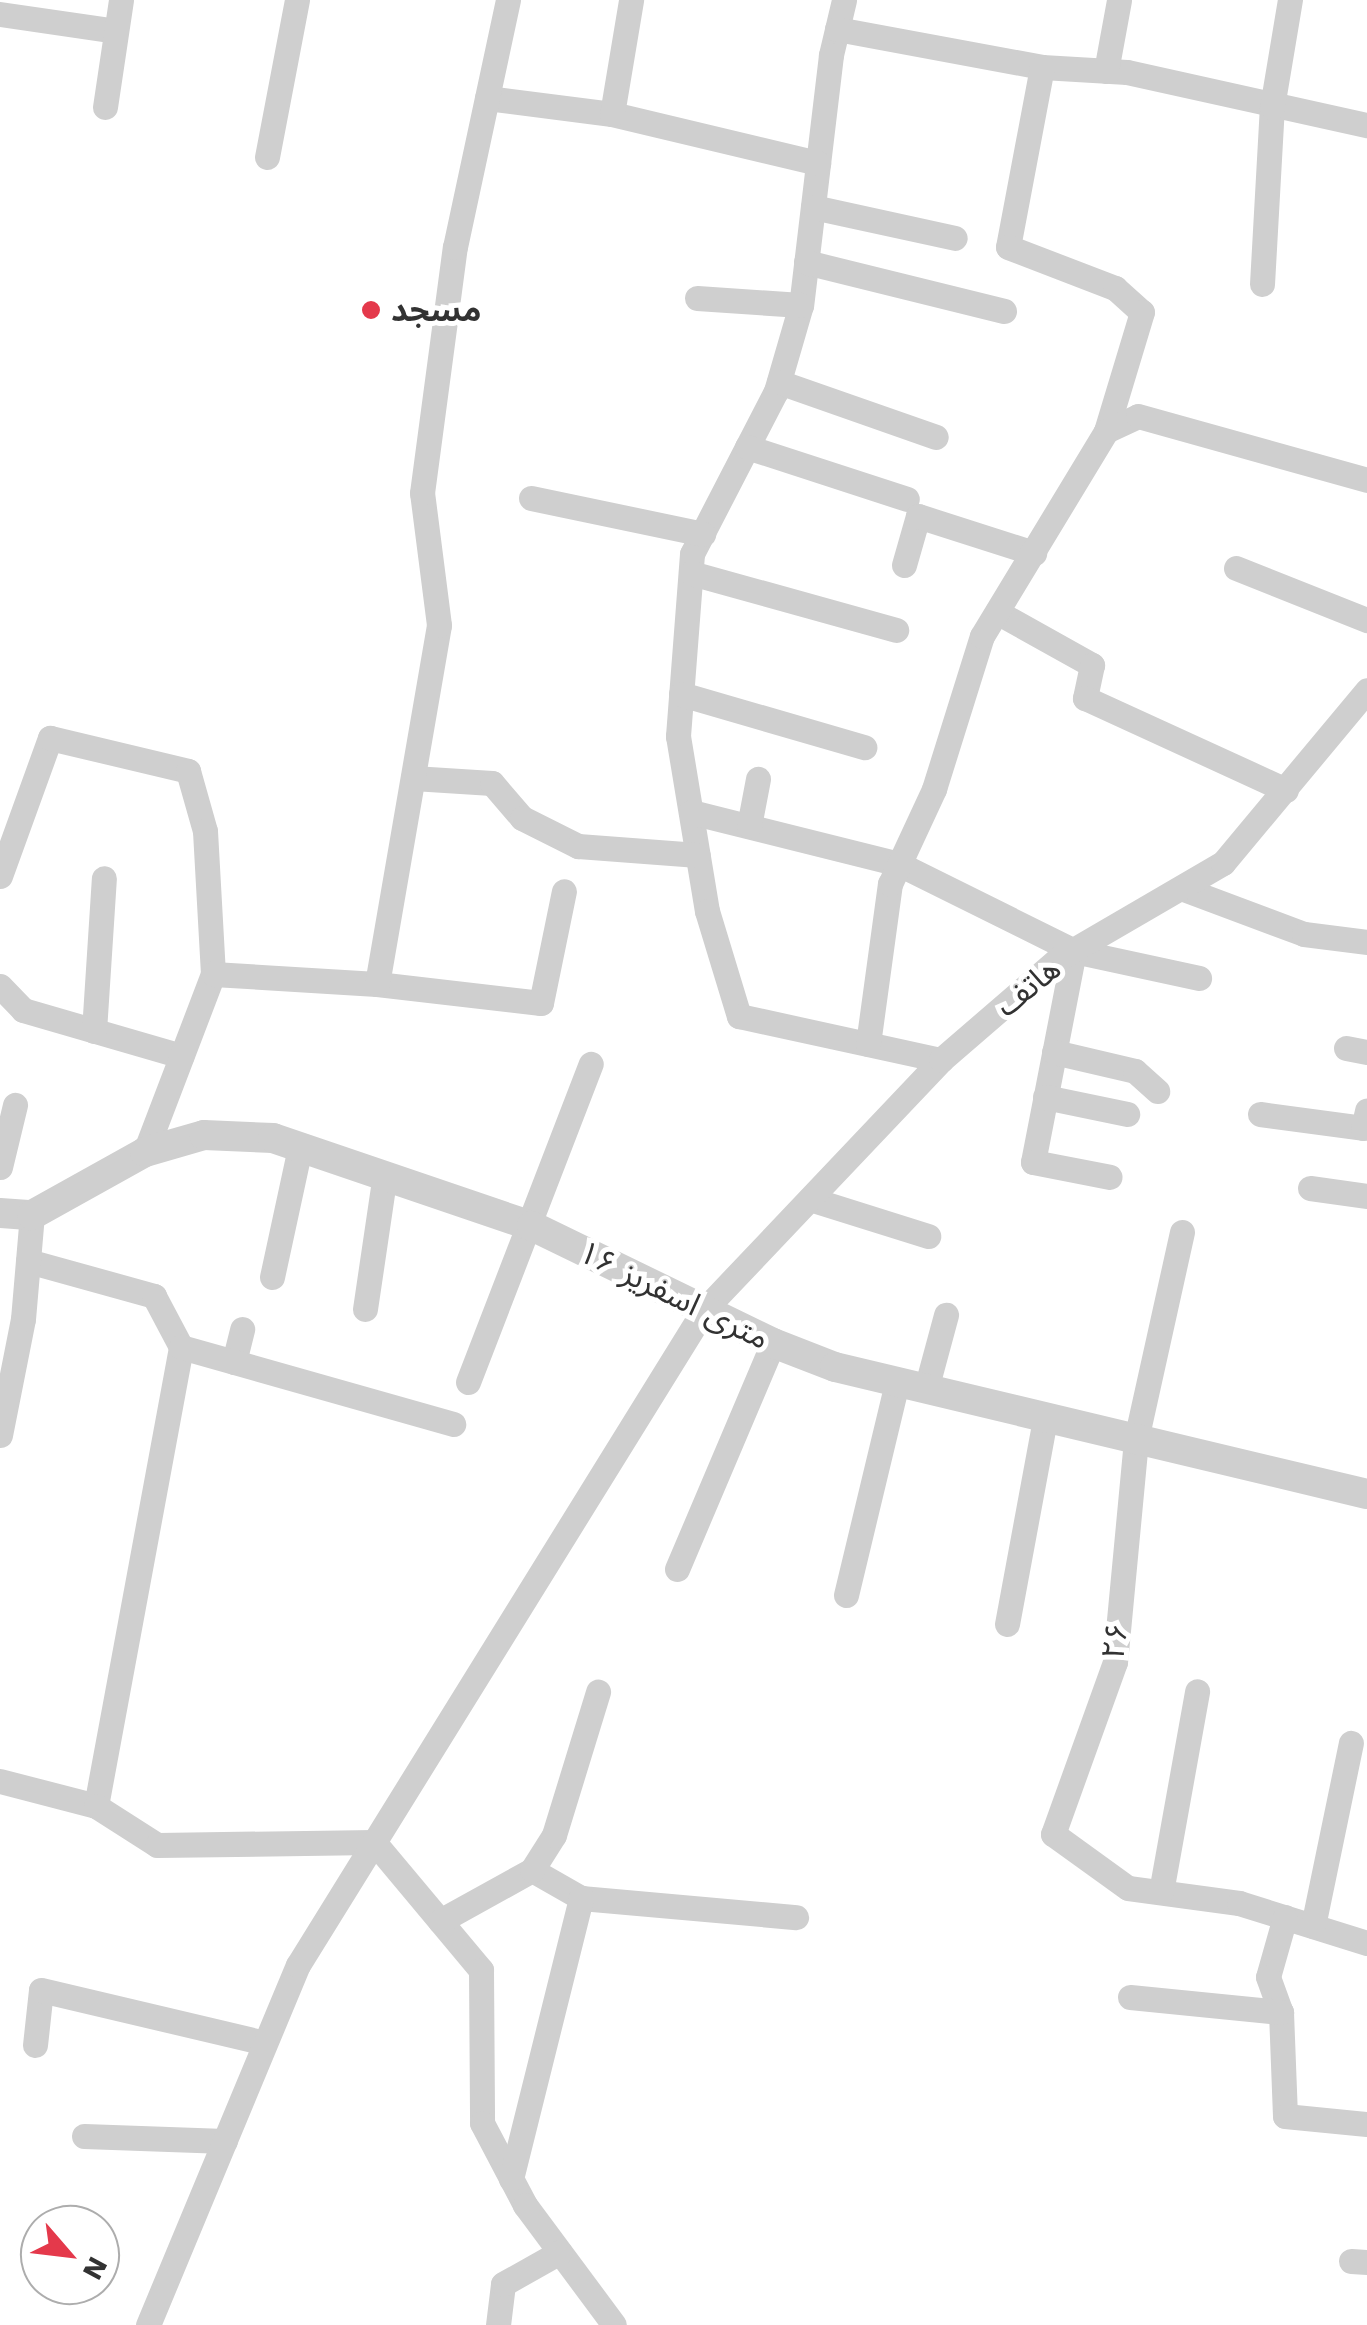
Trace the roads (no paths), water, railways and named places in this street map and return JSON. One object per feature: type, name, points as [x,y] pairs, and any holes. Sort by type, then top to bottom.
[{"type":"street","points":[[105,107],[121,0]]},
{"type":"street","points":[[267,157],[297,0]]},
{"type":"street","points":[[377,984],[440,626],[422,493],[455,247],[508,0]]},
{"type":"street","points":[[612,114],[631,0]]},
{"type":"street","points":[[844,0],[801,306],[779,382],[703,534],[691,573],[678,736],[698,855],[738,1016],[941,1060]]},
{"type":"street","points":[[1106,70],[1118,0]]},
{"type":"street","points":[[1262,284],[1272,107],[1290,0]]},
{"type":"street","points":[[0,14],[116,31]]},
{"type":"street","points":[[837,29],[1042,67],[1106,70],[1367,125]]},
{"type":"street","points":[[868,1044],[890,884],[934,789],[982,636],[1106,431],[1142,312],[1115,288],[1008,247],[1042,67]]},
{"type":"street","points":[[487,98],[612,114],[818,164]]},
{"type":"street","points":[[813,206],[954,238]]},
{"type":"street","points":[[806,262],[1004,311]]},
{"type":"street","points":[[697,298],[801,306]]},
{"type":"street","points":[[779,382],[936,437]]},
{"type":"street","points":[[1106,431],[1138,416],[1367,480]]},
{"type":"street","points":[[748,447],[908,499]]},
{"type":"street","points":[[531,498],[703,534]]},
{"type":"street","points":[[904,565],[918,516],[1034,553]]},
{"type":"street","points":[[1236,568],[1367,620]]},
{"type":"street","points":[[691,573],[896,630]]},
{"type":"street","points":[[996,612],[1092,665],[1085,698],[1286,790]]},
{"type":"street","points":[[681,694],[864,747]]},
{"type":"street","name":"هاتف","points":[[148,2325],[298,1965],[704,1310],[941,1060],[1074,950],[1223,863],[1366,697]]},
{"type":"street","points":[[0,876],[50,738],[188,771],[205,831],[213,974],[145,1152]]},
{"type":"street","points":[[413,778],[492,782],[522,818],[578,846],[698,855]]},
{"type":"street","points":[[748,826],[758,779]]},
{"type":"street","points":[[691,812],[899,864],[1074,950],[1200,978]]},
{"type":"street","points":[[94,1030],[104,878]]},
{"type":"street","points":[[1181,888],[1304,934],[1367,942]]},
{"type":"street","points":[[213,974],[377,984],[541,1003],[564,891]]},
{"type":"street","points":[[1074,950],[1033,1162],[1110,1177]]},
{"type":"street","points":[[0,986],[23,1010],[182,1056]]},
{"type":"street","points":[[1054,1052],[1136,1071],[1157,1091]]},
{"type":"street","points":[[468,1382],[592,1064]]},
{"type":"street","points":[[1045,1097],[1127,1114]]},
{"type":"street","points":[[0,1167],[14,1105]]},
{"type":"street","points":[[1260,1114],[1363,1128],[1367,1110]]},
{"type":"street","name":"۱۶ متری اسفریز","points":[[32,1215],[145,1152],[204,1135],[273,1138],[532,1226],[773,1343],[911,1386],[1367,1494]]},
{"type":"street","points":[[272,1276],[300,1147]]},
{"type":"street","points":[[366,1309],[385,1174]]},
{"type":"street","points":[[1310,1188],[1367,1196]]},
{"type":"street","points":[[810,1198],[928,1236]]},
{"type":"street","points":[[0,1213],[32,1215],[0,1435]]},
{"type":"street","name":"۲۶","points":[[1162,1892],[1128,1888],[1053,1834],[1115,1662],[1136,1440],[1182,1232]]},
{"type":"street","points":[[28,1262],[154,1296],[180,1347],[96,1806]]},
{"type":"street","points":[[846,1595],[911,1386],[946,1314]]},
{"type":"street","points":[[234,1362],[242,1329]]},
{"type":"street","points":[[677,1569],[773,1343]]},
{"type":"street","points":[[180,1347],[453,1424]]},
{"type":"street","points":[[1007,1624],[1045,1418]]},
{"type":"street","points":[[1198,1691],[1162,1892],[1238,1902],[1367,1943]]},
{"type":"street","points":[[440,1921],[532,1870],[554,1835],[598,1692]]},
{"type":"street","points":[[1313,1926],[1350,1743]]},
{"type":"street","points":[[0,1781],[96,1806],[157,1845],[374,1842],[480,1970],[482,2123],[511,2179],[614,2325]]},
{"type":"street","points":[[532,1870],[582,1898],[796,1917]]},
{"type":"street","points":[[511,2179],[582,1898]]},
{"type":"street","points":[[1285,1917],[1268,1977],[1282,2012],[1284,2116],[1367,2124]]},
{"type":"street","points":[[35,2045],[42,1990],[266,2043]]},
{"type":"street","points":[[1130,1997],[1282,2012]]},
{"type":"street","points":[[84,2136],[224,2141]]},
{"type":"street","points":[[498,2325],[504,2284],[560,2252]]},
{"type":"place","name":"مسجد","points":[[371,310]]}]
